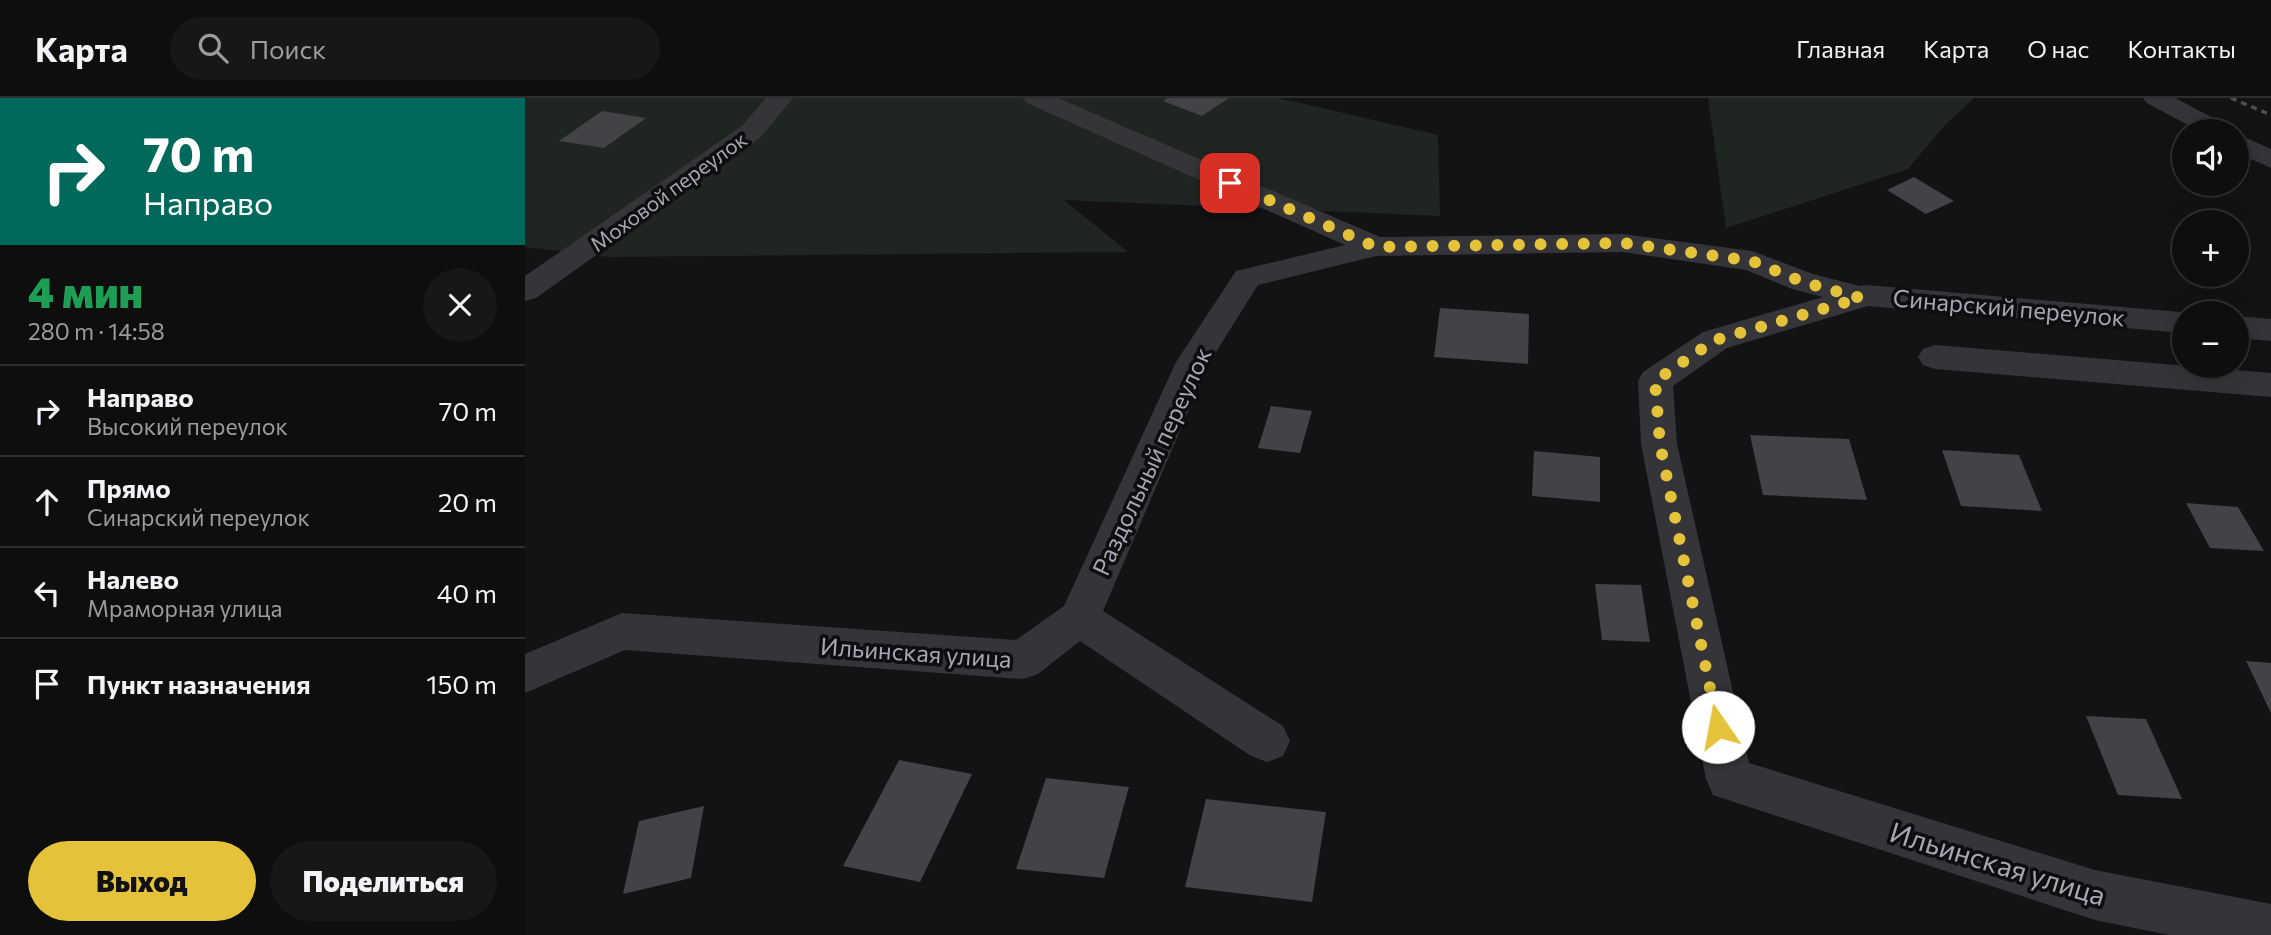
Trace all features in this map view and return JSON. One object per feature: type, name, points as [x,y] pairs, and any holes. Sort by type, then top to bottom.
[{"type":"street","name":"Моховой переулок","points":[[533,279],[751,132],[780,98]]},
{"type":"street","points":[[1036,98],[1376,247],[1623,243],[1752,261],[1803,282],[1861,298]]},
{"type":"street","points":[[2156,98],[2195,119]]},
{"type":"street","points":[[2249,148],[2271,160]]},
{"type":"street","name":"Раздольный переулок","points":[[1079,618],[1193,362],[1247,278],[1376,247]]},
{"type":"street","name":"Синарский переулок","points":[[1729,779],[1660,444],[1655,381],[1715,340],[1867,295],[2172,321]]},
{"type":"street","points":[[2249,328],[2271,330]]},
{"type":"street","points":[[1935,357],[2271,385]]},
{"type":"street","points":[[1079,618],[1267,741]]},
{"type":"street","name":"Ильинская улица","points":[[525,674],[622,631],[1023,660],[1079,618]]},
{"type":"street","name":"Ильинская улица","points":[[1729,779],[2095,895],[2271,930]]},
{"type":"shaded area","points":[[525,98],[1279,98],[1438,135],[1440,216],[1064,200],[1128,252],[608,257],[525,247]]},
{"type":"shaded area","points":[[1708,98],[1974,98],[1944,126],[1908,169],[1726,228]]},
{"type":"building","points":[[1168,98],[1229,98],[1202,116],[1163,101]]},
{"type":"building","points":[[602,111],[646,118],[604,148],[559,141]]},
{"type":"building","points":[[1914,177],[1954,201],[1926,214],[1887,190]]},
{"type":"building","points":[[1440,308],[1529,314],[1528,364],[1434,357]]},
{"type":"building","points":[[1271,406],[1312,411],[1300,453],[1258,448]]},
{"type":"building","points":[[1750,435],[1849,439],[1867,500],[1763,495]]},
{"type":"building","points":[[1942,450],[2019,455],[2042,511],[1961,506]]},
{"type":"building","points":[[1534,451],[1600,457],[1600,502],[1532,496]]},
{"type":"building","points":[[2186,503],[2238,507],[2264,551],[2210,548]]},
{"type":"building","points":[[1595,584],[1641,585],[1650,642],[1602,640]]},
{"type":"building","points":[[2246,661],[2271,663],[2271,713]]},
{"type":"building","points":[[2086,716],[2146,719],[2182,799],[2118,795]]},
{"type":"building","points":[[899,760],[972,774],[920,882],[843,866]]},
{"type":"building","points":[[1046,778],[1129,787],[1104,878],[1016,869]]},
{"type":"building","points":[[1206,799],[1326,812],[1312,902],[1185,887]]},
{"type":"building","points":[[704,806],[691,878],[623,894],[639,821]]},
{"type":"railway","points":[[2231,98],[2271,115]]},
{"type":"route","points":[[1230,183],[1376,247],[1623,243],[1752,261],[1803,282],[1861,298],[1715,340],[1655,381],[1660,444],[1718,727]]}]
